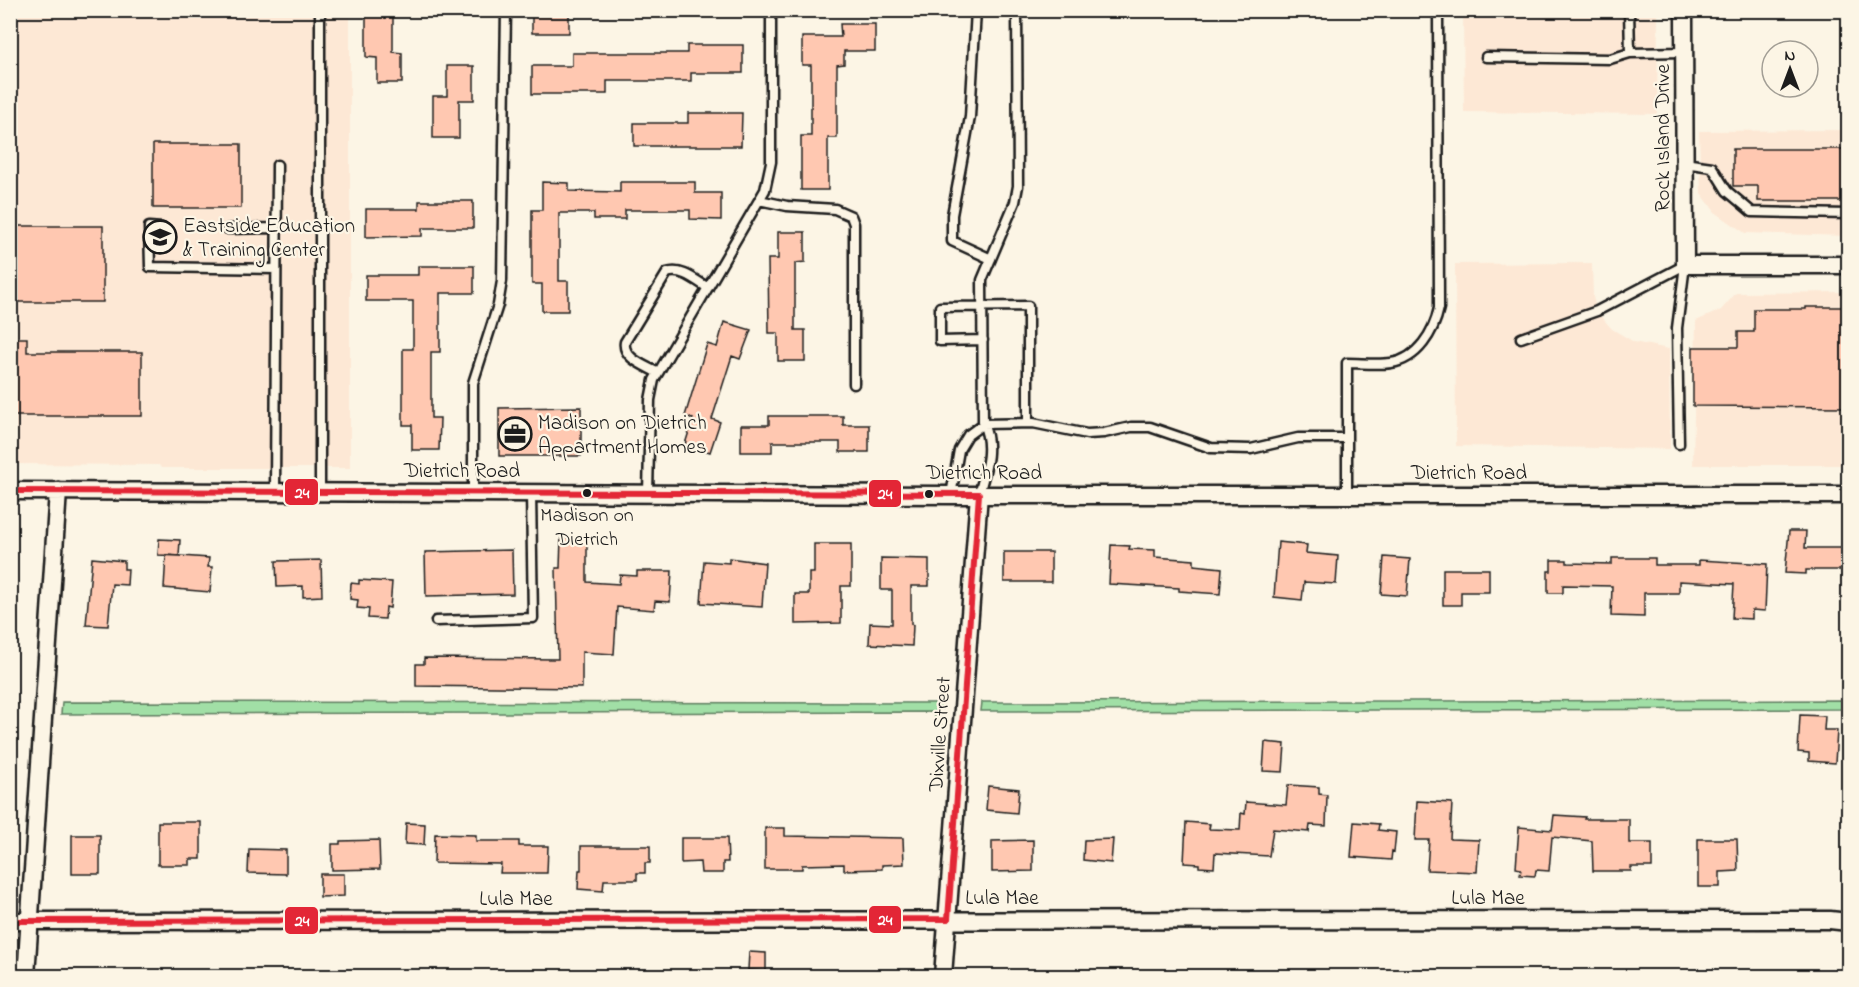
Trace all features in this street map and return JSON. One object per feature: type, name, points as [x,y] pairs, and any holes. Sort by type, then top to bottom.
[{"type":"street","name":"Rock Island Drive","points":[[1684,10],[1685,265]]},
{"type":"street","points":[[1685,265],[1848,265]]},
{"type":"street","name":"Dietrich Road","points":[[10,491],[951,495],[1848,495]]},
{"type":"street","points":[[26,976],[58,491]]},
{"type":"street","name":"Dixville Street","points":[[943,976],[979,495]]},
{"type":"street","name":"Lula Mae","points":[[10,921],[948,919],[1830,920],[1848,922]]},
{"type":"lane","points":[[320,10],[320,492]]},
{"type":"lane","points":[[473,493],[473,383],[498,305],[502,281],[506,10]]},
{"type":"lane","points":[[648,494],[650,400],[654,380],[765,190],[771,162],[771,10]]},
{"type":"lane","points":[[976,10],[970,117],[952,215],[952,241],[991,259]]},
{"type":"lane","points":[[979,495],[988,464],[988,434],[983,424],[982,280],[1015,202],[1018,186],[1017,10]]},
{"type":"lane","points":[[1347,495],[1347,363],[1392,363],[1406,357],[1428,337],[1436,324],[1439,308],[1438,10]]},
{"type":"lane","points":[[1629,10],[1630,53]]},
{"type":"lane","points":[[1486,57],[1610,59],[1630,53],[1684,52]]},
{"type":"lane","points":[[1684,163],[1712,167],[1727,191],[1752,212],[1848,214]]},
{"type":"lane","points":[[275,492],[277,165]]},
{"type":"lane","points":[[759,200],[786,206],[835,209],[851,216],[854,224],[854,384]]},
{"type":"lane","points":[[162,228],[149,227],[150,267],[276,269]]},
{"type":"lane","points":[[228,229],[276,228]]},
{"type":"lane","points":[[1521,338],[1597,311],[1685,265]]},
{"type":"lane","points":[[1679,444],[1677,328],[1685,265]]},
{"type":"lane","points":[[658,373],[627,355],[624,348],[625,342],[667,273],[681,272],[708,288]]},
{"type":"lane","points":[[983,340],[940,340],[940,307],[1028,306],[1028,423]]},
{"type":"lane","points":[[951,495],[959,450],[968,435],[983,424],[1028,423],[1087,434],[1104,434],[1131,427],[1150,427],[1211,448],[1251,449],[1298,438],[1347,438]]},
{"type":"lane","points":[[436,621],[533,618],[531,493]]},
{"type":"shaded area","name":"Eastside Education & Training Center","points":[[11,11],[350,11],[350,468],[161,468],[159,465],[11,464]]},
{"type":"shaded area","points":[[1463,11],[1658,11],[1657,114],[1464,112]]},
{"type":"shaded area","points":[[1848,130],[1848,236],[1745,233],[1715,212],[1701,193],[1699,131]]},
{"type":"shaded area","points":[[1592,263],[1593,297],[1597,312],[1612,329],[1634,342],[1669,349],[1670,449],[1456,446],[1455,264]]},
{"type":"shaded area","points":[[1848,292],[1848,465],[1693,465],[1696,321],[1721,310],[1736,293]]},
{"type":"green space","points":[[943,694],[941,724],[931,712],[61,714],[62,702],[938,703]]},
{"type":"green space","points":[[1848,700],[1848,709],[981,711],[982,702]]},
{"type":"building","points":[[366,10],[393,10],[393,52],[402,53],[402,83],[377,83],[377,58],[366,57]]},
{"type":"building","points":[[532,10],[569,10],[569,33],[532,33]]},
{"type":"building","points":[[840,24],[875,24],[875,51],[844,51],[844,64],[837,65],[837,138],[828,138],[828,190],[801,190],[801,136],[811,136],[811,65],[802,65],[802,37],[841,37]]},
{"type":"building","points":[[687,45],[743,45],[743,73],[691,73],[691,81],[607,81],[607,94],[532,94],[532,66],[572,66],[572,53],[687,53]]},
{"type":"building","points":[[447,66],[474,66],[474,100],[459,100],[459,138],[433,138],[433,96],[447,96]]},
{"type":"building","points":[[688,113],[742,113],[741,146],[634,146],[634,123],[688,123]]},
{"type":"building","points":[[153,144],[241,144],[241,208],[153,208]]},
{"type":"building","points":[[1733,149],[1848,149],[1848,201],[1758,201],[1758,186],[1733,186]]},
{"type":"building","points":[[542,182],[569,183],[569,191],[620,192],[620,182],[695,182],[695,193],[721,193],[721,220],[690,219],[690,210],[625,210],[625,219],[594,219],[594,213],[559,213],[559,281],[568,281],[568,311],[542,311],[542,284],[532,284],[532,210],[542,210]]},
{"type":"building","points":[[419,201],[473,201],[473,228],[422,228],[422,236],[366,237],[366,209],[419,209]]},
{"type":"building","points":[[10,226],[103,226],[103,302],[10,302]]},
{"type":"building","points":[[778,232],[805,232],[805,262],[795,263],[795,330],[805,330],[805,361],[778,361],[778,333],[769,333],[768,259],[778,259]]},
{"type":"building","points":[[418,266],[474,266],[474,293],[440,293],[440,352],[431,352],[431,418],[440,418],[439,450],[412,450],[412,425],[403,425],[403,349],[413,349],[413,301],[366,301],[366,275],[418,275]]},
{"type":"building","points":[[1806,307],[1848,307],[1848,407],[1693,406],[1693,347],[1738,347],[1738,332],[1754,332],[1754,309],[1806,309]]},
{"type":"building","points":[[724,322],[751,330],[740,359],[732,356],[712,419],[720,422],[710,452],[685,444],[693,419],[685,416],[707,344],[717,347]]},
{"type":"building","points":[[10,338],[27,338],[27,352],[142,352],[142,416],[10,416]]},
{"type":"building","points":[[581,407],[581,456],[499,456],[499,408]]},
{"type":"building","points":[[769,416],[843,416],[843,425],[869,425],[869,452],[840,452],[840,442],[772,442],[772,452],[741,452],[741,425],[769,425]]},
{"type":"building","points":[[1789,531],[1806,531],[1805,548],[1848,548],[1848,570],[1806,570],[1806,574],[1785,573]]},
{"type":"building","points":[[561,538],[587,538],[587,582],[619,584],[620,575],[637,576],[637,571],[672,571],[670,602],[655,601],[654,610],[617,607],[614,654],[582,652],[582,688],[416,686],[416,664],[424,664],[424,658],[558,659],[556,568],[560,568]]},
{"type":"building","points":[[159,539],[180,540],[179,556],[158,555]]},
{"type":"building","points":[[1278,542],[1307,545],[1306,553],[1338,556],[1336,584],[1304,582],[1302,600],[1274,597]]},
{"type":"building","points":[[814,544],[851,544],[851,586],[841,586],[841,623],[795,624],[795,594],[809,594],[809,573],[814,573]]},
{"type":"building","points":[[1111,545],[1130,546],[1129,549],[1155,550],[1155,557],[1194,560],[1194,565],[1222,568],[1220,594],[1179,591],[1179,588],[1109,584]]},
{"type":"building","points":[[512,550],[513,594],[426,596],[425,552]]},
{"type":"building","points":[[1004,552],[1051,552],[1051,582],[1004,582]]},
{"type":"building","points":[[166,555],[209,558],[208,567],[212,567],[210,592],[164,588]]},
{"type":"building","points":[[1384,557],[1410,559],[1407,596],[1381,594]]},
{"type":"building","points":[[92,558],[124,561],[124,569],[128,569],[127,585],[112,584],[108,626],[86,625]]},
{"type":"building","points":[[729,558],[765,563],[762,607],[701,603],[704,561],[729,563]]},
{"type":"building","points":[[881,558],[929,559],[929,586],[911,586],[912,646],[869,644],[870,623],[892,624],[892,590],[881,590]]},
{"type":"building","points":[[1612,558],[1655,558],[1655,565],[1699,565],[1699,560],[1767,564],[1765,611],[1752,610],[1752,619],[1732,618],[1734,584],[1679,581],[1679,593],[1644,593],[1644,617],[1611,616],[1612,586],[1563,585],[1563,593],[1548,593],[1548,571],[1551,571],[1551,560],[1567,560],[1567,563],[1612,564]]},
{"type":"building","points":[[321,560],[322,596],[303,597],[303,586],[277,587],[276,561]]},
{"type":"building","points":[[1443,569],[1489,569],[1489,592],[1461,592],[1461,605],[1443,605]]},
{"type":"building","points":[[359,580],[392,582],[390,608],[386,607],[385,619],[368,618],[369,609],[357,608],[358,600],[350,599],[351,583],[359,584]]},
{"type":"building","points":[[1800,715],[1825,716],[1824,730],[1837,730],[1835,763],[1809,761],[1809,753],[1798,752]]},
{"type":"building","points":[[1265,742],[1285,744],[1283,772],[1263,771]]},
{"type":"building","points":[[1288,785],[1319,787],[1319,794],[1327,795],[1326,826],[1310,825],[1309,832],[1273,829],[1269,856],[1215,853],[1214,868],[1184,863],[1186,822],[1210,824],[1209,829],[1240,830],[1241,813],[1245,814],[1246,802],[1286,805]]},
{"type":"building","points":[[988,786],[1019,789],[1017,813],[986,810]]},
{"type":"building","points":[[1417,801],[1452,803],[1450,839],[1479,840],[1477,872],[1427,870],[1429,840],[1415,840]]},
{"type":"building","points":[[1554,815],[1585,817],[1584,819],[1629,819],[1629,843],[1652,843],[1652,867],[1631,867],[1631,871],[1593,871],[1592,841],[1552,837],[1549,871],[1536,870],[1535,876],[1520,875],[1521,869],[1516,868],[1519,827],[1552,830]]},
{"type":"building","points":[[158,822],[201,822],[201,859],[190,859],[190,865],[158,865]]},
{"type":"building","points":[[1354,822],[1379,824],[1378,830],[1396,832],[1391,860],[1351,857]]},
{"type":"building","points":[[406,823],[425,824],[424,845],[405,844]]},
{"type":"building","points":[[765,828],[785,828],[785,836],[903,838],[904,864],[882,865],[882,869],[844,870],[844,864],[802,865],[802,869],[765,869]]},
{"type":"building","points":[[435,834],[476,835],[476,841],[519,841],[519,846],[548,846],[547,873],[500,873],[501,864],[434,863]]},
{"type":"building","points":[[72,835],[100,835],[100,874],[72,874]]},
{"type":"building","points":[[681,838],[727,838],[728,862],[723,862],[723,873],[701,873],[700,862],[681,863]]},
{"type":"building","points":[[1113,839],[1111,863],[1083,860],[1084,840]]},
{"type":"building","points":[[1698,839],[1737,839],[1738,871],[1720,872],[1720,887],[1698,887]]},
{"type":"building","points":[[379,840],[380,869],[332,870],[332,844],[340,844],[340,841]]},
{"type":"building","points":[[1033,840],[1033,871],[992,872],[992,841]]},
{"type":"building","points":[[581,846],[650,846],[650,863],[645,863],[645,873],[637,873],[637,880],[604,880],[603,891],[578,889]]},
{"type":"building","points":[[249,849],[286,850],[286,874],[248,873]]},
{"type":"building","points":[[320,874],[344,874],[344,896],[320,897]]},
{"type":"building","points":[[749,952],[766,953],[766,971],[748,970]]},
{"type":"transit line","name":"24","points":[[10,491],[979,494],[948,919],[10,921]]},
{"type":"place","name":"Eastside Education & Training Center","points":[[160,237]]},
{"type":"place","name":"Madison on Dietrich Appartment Homes","points":[[515,434]]},
{"type":"place","name":"Madison on Dietrich","points":[[587,493]]}]
